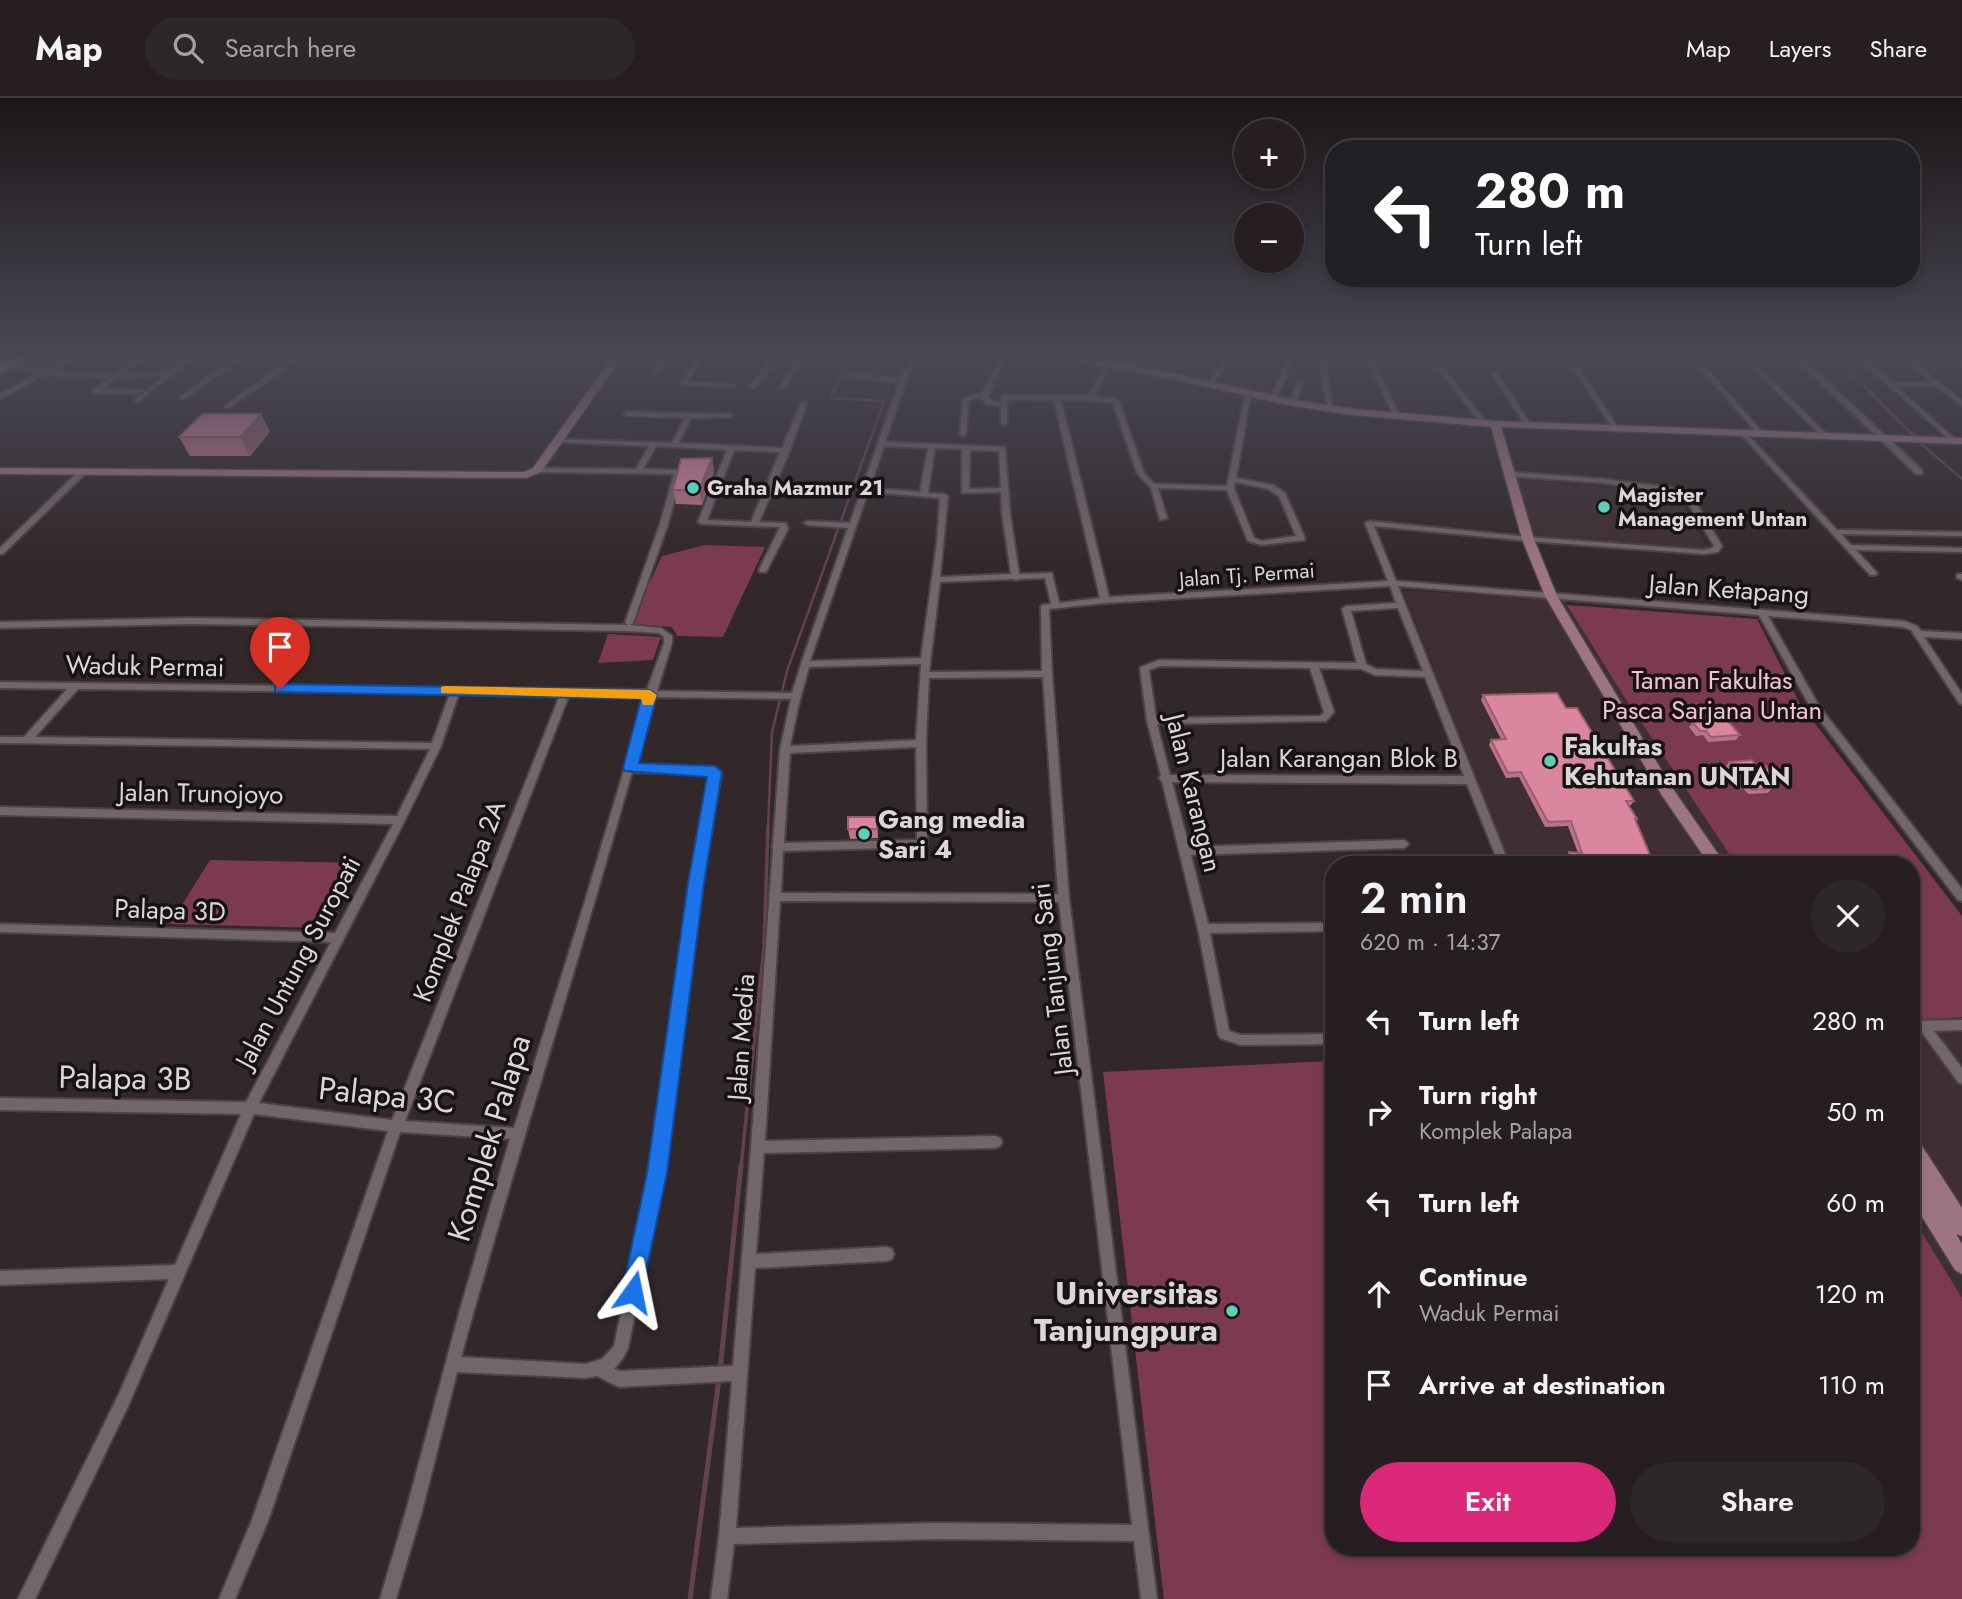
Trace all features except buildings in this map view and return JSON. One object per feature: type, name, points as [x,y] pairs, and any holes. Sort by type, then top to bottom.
[{"type":"street","points":[[537,470],[568,426]]},
{"type":"street","points":[[674,444],[684,426]]},
{"type":"street","points":[[754,524],[795,426]]},
{"type":"street","name":"Jalan Media","points":[[719,1599],[727,1536],[758,1147],[785,750],[794,696],[888,426]]},
{"type":"street","points":[[963,435],[964,426]]},
{"type":"street","points":[[938,580],[1049,575],[1055,604],[1105,600],[1064,426]]},
{"type":"street","points":[[1125,426],[1141,473],[1154,487],[1163,518]]},
{"type":"street","points":[[1154,487],[1230,484],[1270,487],[1282,495],[1301,538],[1261,543],[1251,539],[1230,484],[1242,426]]},
{"type":"street","points":[[1491,426],[1510,474],[1528,539],[1551,596],[1666,790],[1711,856]]},
{"type":"street","points":[[1551,426],[1958,441]]},
{"type":"street","points":[[1754,426],[1760,433]]},
{"type":"street","points":[[1815,426],[1824,435]]},
{"type":"street","points":[[1869,426],[1919,472]]},
{"type":"street","points":[[1940,426],[1958,441]]},
{"type":"street","points":[[1742,432],[1873,573]]},
{"type":"street","points":[[558,440],[786,450]]},
{"type":"street","points":[[638,472],[654,444]]},
{"type":"street","points":[[882,444],[1002,449],[1017,578]]},
{"type":"street","points":[[924,493],[932,446]]},
{"type":"street","points":[[731,448],[702,522],[777,523],[784,527],[763,570]]},
{"type":"street","points":[[967,448],[965,491],[1005,490]]},
{"type":"street","points":[[0,471],[513,476],[526,475],[537,470],[678,473],[629,623]]},
{"type":"street","points":[[0,552],[82,473]]},
{"type":"street","points":[[1501,856],[1369,523],[1528,539],[1704,552],[1715,550],[1718,546],[1687,495],[1680,491],[1603,481],[1510,474]]},
{"type":"street","points":[[777,847],[922,844],[920,743],[924,675],[938,580],[944,497],[924,493],[865,490]]},
{"type":"street","points":[[808,523],[852,526]]},
{"type":"street","points":[[1835,532],[1962,534]]},
{"type":"street","points":[[1849,547],[1962,550]]},
{"type":"street","name":"Jalan Tj. Permai","points":[[1105,600],[1392,583],[1551,596]]},
{"type":"street","name":"Jalan Ketapang","points":[[1551,596],[1904,624],[1912,626],[1918,634]]},
{"type":"street","name":"Jalan Tanjung Sari","points":[[1055,604],[1048,605],[1043,610],[1064,898],[1149,1599]]},
{"type":"street","points":[[1362,666],[1346,609],[1401,606]]},
{"type":"street","points":[[1762,612],[1815,708],[1962,897]]},
{"type":"street","name":"Komplek Palapa","points":[[0,625],[190,621],[658,630],[666,632],[669,639],[519,1135],[452,1364],[409,1534],[388,1599]]},
{"type":"street","points":[[1918,634],[1962,636]]},
{"type":"street","points":[[1918,634],[1962,701]]},
{"type":"street","points":[[805,664],[926,661]]},
{"type":"street","name":"Jalan Karangan","points":[[1325,1039],[1241,1040],[1226,1036],[1204,929],[1164,778],[1144,673],[1150,665],[1313,665],[1362,666],[1371,671],[1389,674],[1427,674]]},
{"type":"street","points":[[1152,721],[1322,719],[1329,712],[1313,665]]},
{"type":"street","points":[[924,675],[1047,674]]},
{"type":"street","name":"Waduk Permai","points":[[0,685],[794,696]]},
{"type":"street","points":[[27,740],[75,686]]},
{"type":"street","name":"Jalan Untung Suropati","points":[[26,1599],[124,1399],[250,1108],[400,820],[436,746],[456,690]]},
{"type":"street","name":"Komplek Palapa 2A","points":[[228,1599],[260,1521],[396,1126],[565,693]]},
{"type":"street","points":[[0,740],[436,746]]},
{"type":"street","points":[[785,750],[920,743]]},
{"type":"street","points":[[452,1364],[586,1371],[598,1369],[613,1361],[621,1348],[657,1173],[696,883],[715,772],[630,768]]},
{"type":"street","name":"Jalan Karangan Blok B","points":[[1164,778],[1471,780]]},
{"type":"street","name":"Jalan Trunojoyo","points":[[0,811],[400,820]]},
{"type":"street","points":[[1184,851],[1404,844]]},
{"type":"street","points":[[775,897],[1064,898]]},
{"type":"street","points":[[1204,929],[1325,927]]},
{"type":"street","name":"Palapa 3D","points":[[0,928],[338,937]]},
{"type":"street","points":[[1920,1026],[1962,1025]]},
{"type":"street","points":[[1920,1028],[1962,1078]]},
{"type":"street","name":"Palapa 3B","points":[[0,1104],[250,1108]]},
{"type":"street","name":"Palapa 3C","points":[[250,1108],[396,1126],[519,1135]]},
{"type":"street","points":[[758,1147],[995,1142]]},
{"type":"street","points":[[1920,1160],[1962,1226]]},
{"type":"street","points":[[1920,1195],[1962,1263]]},
{"type":"street","points":[[748,1261],[887,1254]]},
{"type":"street","points":[[0,1278],[178,1272]]},
{"type":"street","points":[[598,1369],[620,1379],[739,1373]]},
{"type":"street","points":[[727,1536],[937,1531],[1142,1533]]},
{"type":"shaded area","name":"Magister Management Untan","points":[[1514,479],[1677,494],[1708,548],[1533,537]]},
{"type":"shaded area","name":"Universitas Tanjungpura","points":[[1403,590],[1565,601],[1625,698],[1911,850],[1916,856],[1508,856]]},
{"type":"shaded area","name":"Universitas Tanjungpura","points":[[1920,862],[1962,916],[1962,1599],[1164,1599],[1103,1072],[1325,1061],[1325,1556],[1920,1556]]},
{"type":"green space","points":[[705,545],[765,547],[723,637],[677,636],[672,627],[630,624],[662,556]]},
{"type":"green space","name":"Taman Fakultas Pasca Sarjana Untan","points":[[1567,605],[1757,619],[1800,704],[1916,856],[1731,856],[1625,698]]},
{"type":"green space","points":[[608,634],[661,637],[653,660],[598,663]]},
{"type":"green space","points":[[210,860],[361,863],[328,928],[170,924]]},
{"type":"green space","name":"Taman Fakultas Pasca Sarjana Untan","points":[[1920,861],[1962,916],[1962,1017],[1920,1019]]},
{"type":"green space","points":[[1325,1061],[1325,1556],[1920,1556],[1920,1230],[1962,1298],[1962,1599],[1164,1599],[1103,1072]]},
{"type":"waterway","points":[[768,828],[772,732],[787,671],[875,426]]},
{"type":"waterway","points":[[1904,426],[1962,479]]},
{"type":"waterway","points":[[741,1167],[764,947],[768,826]]},
{"type":"waterway","points":[[720,1371],[741,1165]]},
{"type":"waterway","points":[[690,1599],[719,1379]]},
{"type":"slow traffic","points":[[445,690],[650,695],[648,702]]},
{"type":"place","name":"Graha Mazmur 21","points":[[693,488]]},
{"type":"place","name":"Magister Management Untan","points":[[1604,507]]},
{"type":"place","name":"Fakultas Kehutanan UNTAN","points":[[1550,761]]},
{"type":"place","name":"Gang media Sari 4","points":[[864,834]]},
{"type":"place","name":"Universitas Tanjungpura","points":[[1232,1311]]},
{"type":"route","points":[[280,689],[650,695],[630,768],[715,772],[696,883],[657,1173],[633,1292]]}]
